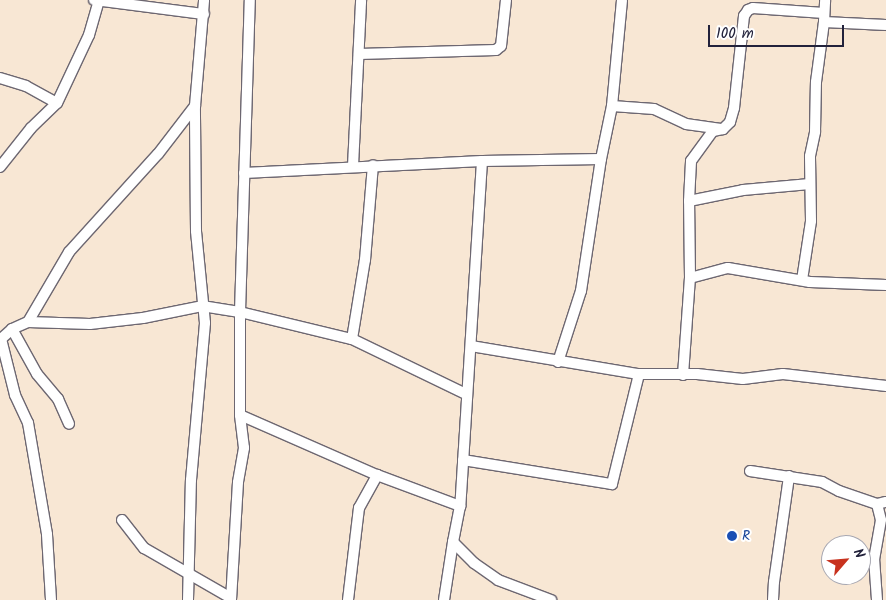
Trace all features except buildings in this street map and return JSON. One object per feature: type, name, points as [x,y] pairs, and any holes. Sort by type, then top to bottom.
[{"type":"street","points":[[0,167],[31,128],[57,103],[89,35],[96,0],[204,14]]},
{"type":"street","points":[[188,600],[191,480],[204,335],[196,231],[195,106],[204,0]]},
{"type":"street","points":[[122,520],[144,548],[231,599],[238,482],[244,448],[240,415],[240,312],[250,0]]},
{"type":"street","points":[[353,166],[361,0]]},
{"type":"street","points":[[359,54],[496,50],[502,46],[506,0]]},
{"type":"street","points":[[558,362],[579,301],[600,160],[612,106],[622,0]]},
{"type":"street","points":[[802,280],[811,222],[810,156],[815,132],[816,82],[825,0]]},
{"type":"street","points":[[683,375],[690,278],[689,201],[691,161],[713,131],[723,129],[730,122],[734,108],[744,16],[748,10],[753,8],[886,25]]},
{"type":"street","points":[[0,78],[26,86],[57,103]]},
{"type":"street","points":[[28,322],[69,252],[158,154],[195,106]]},
{"type":"street","points":[[612,106],[654,109],[686,124],[723,129]]},
{"type":"street","points":[[244,173],[353,166],[482,161],[600,160]]},
{"type":"street","points":[[444,600],[460,506],[482,161]]},
{"type":"street","points":[[352,339],[365,260],[373,165]]},
{"type":"street","points":[[689,201],[743,190],[810,184]]},
{"type":"street","points":[[690,278],[728,268],[802,280],[886,285]]},
{"type":"street","points":[[50,600],[47,534],[28,423],[15,396],[1,338],[12,329],[28,322],[90,324],[143,318],[202,306],[240,312],[352,339],[466,394]]},
{"type":"street","points":[[12,329],[37,374],[58,399],[68,424]]},
{"type":"street","points":[[470,346],[639,374],[697,374],[743,379],[782,374],[886,386]]},
{"type":"street","points":[[463,460],[612,484],[639,374]]},
{"type":"street","points":[[240,415],[377,475],[460,506]]},
{"type":"street","points":[[750,471],[822,482],[839,491],[881,503],[883,516],[874,558],[877,600]]},
{"type":"street","points":[[348,600],[359,508],[377,475]]},
{"type":"street","points":[[773,600],[789,476]]},
{"type":"street","points":[[453,542],[474,563],[498,580],[551,600]]},
{"type":"place","name":"R","points":[[732,536]]}]
